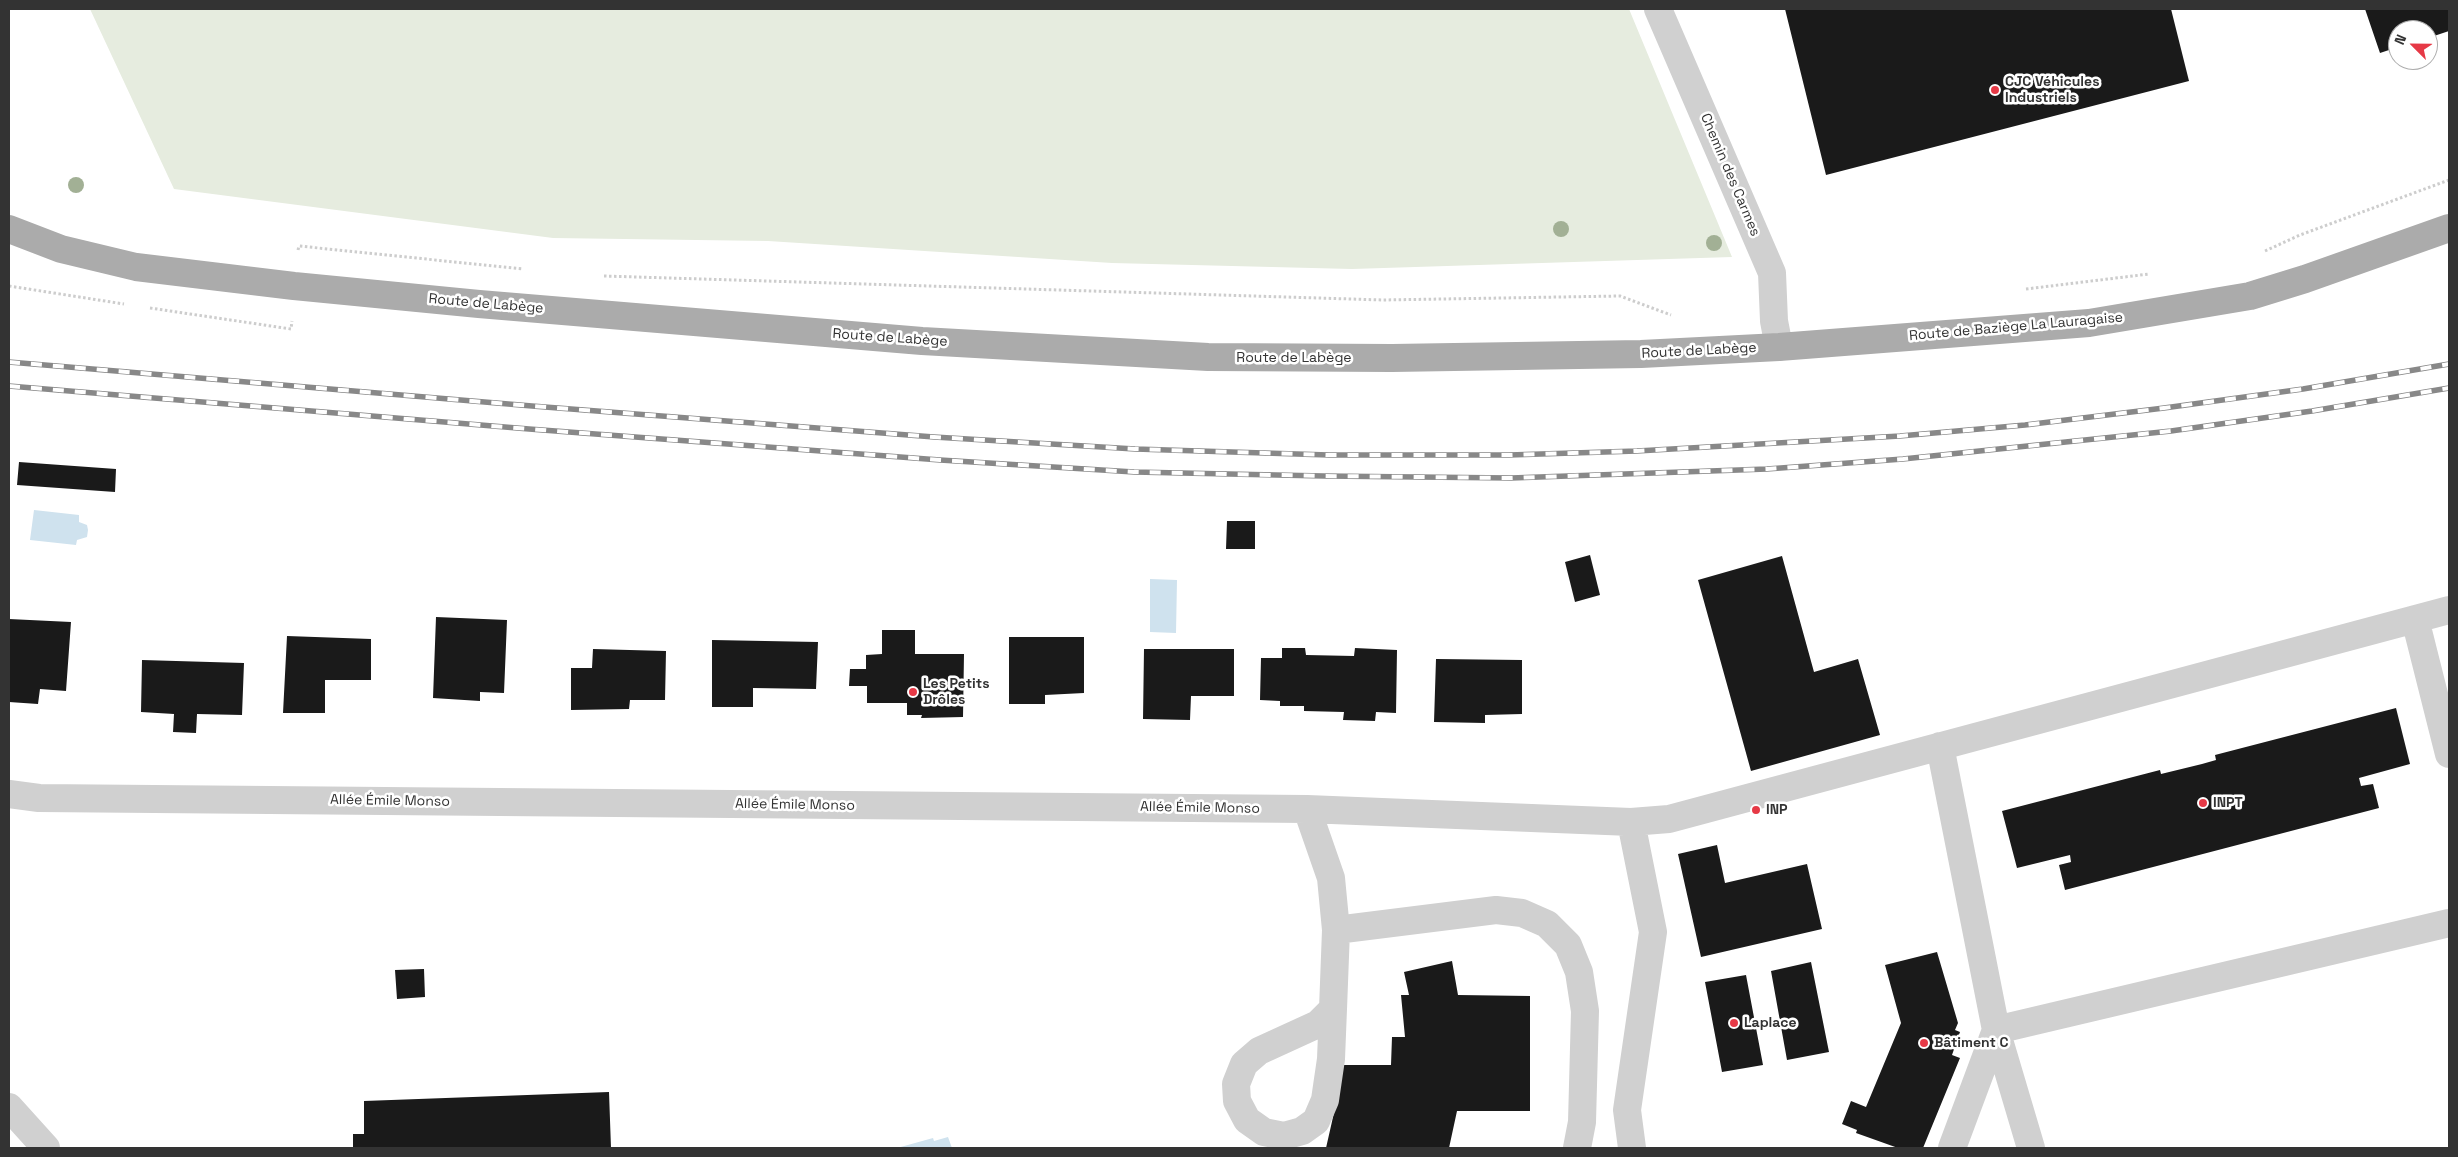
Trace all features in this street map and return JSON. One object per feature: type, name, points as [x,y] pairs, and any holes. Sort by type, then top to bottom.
[{"type":"main road","name":"Route de Baziège La Lauragaise","points":[[1779,347],[2089,323],[2250,296],[2305,279],[2449,228]]},
{"type":"main road","name":"Route de Labège","points":[[9,230],[61,249],[136,267],[294,286],[922,341],[1208,357],[1507,357],[1641,354],[1779,347]]},
{"type":"street","name":"Chemin des Carmes","points":[[1658,9],[1772,273],[1774,321],[1779,347]]},
{"type":"street","name":"Allée Émile Monso","points":[[9,794],[39,798],[1307,809],[1631,822],[1669,819],[2449,610]]},
{"type":"street","points":[[2416,619],[2449,754]]},
{"type":"street","points":[[1940,746],[1996,1030],[2030,1148]]},
{"type":"street","points":[[1307,809],[1331,878],[1336,930],[1333,1010],[1331,1059],[1326,1092],[1316,1120],[1302,1131],[1284,1136],[1264,1132],[1247,1120],[1237,1101],[1236,1084],[1244,1064],[1260,1051],[1318,1024],[1333,1010]]},
{"type":"street","points":[[1631,822],[1653,932],[1627,1110],[1632,1148]]},
{"type":"street","points":[[1336,930],[1496,910],[1522,913],[1547,924],[1568,945],[1579,972],[1585,1011],[1582,1122],[1577,1148]]},
{"type":"street","points":[[1996,1030],[2449,922]]},
{"type":"street","points":[[1952,1148],[1996,1030]]},
{"type":"street","points":[[9,1107],[46,1148]]},
{"type":"path","points":[[2258,254],[2300,235],[2449,180]]},
{"type":"path","points":[[145,307],[291,329],[298,246],[527,269]]},
{"type":"path","points":[[2017,290],[2154,273]]},
{"type":"path","points":[[596,275],[1383,300],[1620,296],[1676,317]]},
{"type":"path","points":[[9,286],[126,304]]},
{"type":"shaded area","points":[[90,9],[1629,9],[1732,257],[1352,269],[1112,263],[768,241],[553,238],[174,189]]},
{"type":"water","points":[[34,510],[79,515],[79,522],[87,525],[87,537],[77,540],[76,545],[30,540]]},
{"type":"water","points":[[1150,579],[1177,580],[1176,633],[1150,632]]},
{"type":"water","points":[[948,1137],[952,1148],[897,1148],[933,1138],[934,1141]]},
{"type":"building","points":[[1785,9],[2171,9],[2189,81],[1826,175]]},
{"type":"building","points":[[2365,9],[2449,9],[2449,31],[2438,35],[2438,20],[2388,20],[2388,50],[2380,53]]},
{"type":"building","points":[[19,462],[116,469],[115,492],[17,485]]},
{"type":"building","points":[[1227,521],[1255,521],[1255,549],[1226,549]]},
{"type":"building","points":[[1590,555],[1600,595],[1575,602],[1565,562]]},
{"type":"building","points":[[1782,556],[1814,672],[1858,659],[1880,735],[1751,771],[1698,580]]},
{"type":"building","points":[[436,617],[507,620],[504,693],[480,692],[480,701],[433,698]]},
{"type":"building","points":[[9,619],[71,622],[66,691],[40,689],[38,704],[9,702]]},
{"type":"building","points":[[882,630],[915,630],[915,654],[964,654],[963,717],[921,718],[922,715],[907,715],[907,703],[867,703],[867,686],[849,686],[850,669],[866,669],[866,655],[882,654]]},
{"type":"building","points":[[287,636],[371,639],[371,680],[325,680],[325,713],[283,713]]},
{"type":"building","points":[[1009,637],[1084,637],[1084,693],[1045,695],[1045,704],[1009,704]]},
{"type":"building","points":[[712,640],[818,642],[816,689],[753,688],[753,707],[712,707]]},
{"type":"building","points":[[1282,648],[1305,648],[1306,655],[1354,656],[1355,648],[1397,650],[1396,713],[1376,712],[1375,721],[1343,720],[1344,712],[1304,711],[1304,706],[1280,706],[1280,701],[1260,700],[1261,658],[1282,658]]},
{"type":"building","points":[[593,649],[666,651],[665,700],[630,700],[629,709],[571,710],[571,668],[592,668]]},
{"type":"building","points":[[1144,649],[1234,649],[1234,696],[1191,696],[1190,720],[1143,719]]},
{"type":"building","points":[[1436,659],[1522,660],[1522,714],[1485,715],[1485,723],[1434,722]]},
{"type":"building","points":[[142,660],[244,663],[242,715],[197,714],[196,733],[173,732],[174,714],[141,712]]},
{"type":"building","points":[[2396,708],[2410,764],[2359,778],[2361,786],[2373,784],[2379,808],[2065,890],[2059,865],[2071,862],[2070,855],[2017,868],[2002,811],[2160,770],[2161,774],[2202,764],[2216,760],[2215,755]]},
{"type":"building","points":[[1717,845],[1725,883],[1807,864],[1822,929],[1701,957],[1678,854]]},
{"type":"building","name":"Bâtiment C","points":[[1937,952],[1958,1023],[1955,1030],[1960,1032],[1952,1055],[1960,1058],[1923,1148],[1898,1148],[1856,1133],[1857,1130],[1842,1124],[1851,1101],[1866,1107],[1901,1023],[1885,965]]},
{"type":"building","points":[[1452,961],[1458,995],[1530,996],[1530,1111],[1457,1111],[1449,1148],[1326,1148],[1338,1095],[1340,1065],[1391,1065],[1392,1037],[1405,1037],[1401,995],[1409,995],[1404,972]]},
{"type":"building","points":[[1811,962],[1829,1052],[1787,1060],[1771,971]]},
{"type":"building","points":[[424,969],[425,997],[397,999],[395,970]]},
{"type":"building","name":"Laplace","points":[[1746,975],[1763,1065],[1722,1072],[1705,982]]},
{"type":"building","points":[[609,1092],[611,1148],[353,1148],[353,1134],[364,1134],[364,1101]]},
{"type":"railway","points":[[9,362],[532,406],[934,437],[1135,449],[1329,455],[1509,455],[1637,451],[1900,436],[2025,425],[2164,408],[2303,389],[2449,364]]},
{"type":"railway","points":[[9,386],[529,429],[940,460],[1134,472],[1511,478],[1767,469],[1903,459],[2171,431],[2312,411],[2449,388]]},
{"type":"place","name":"CJC Véhicules Industriels","points":[[1995,90]]},
{"type":"place","name":"Les Petits Drôles","points":[[913,692]]},
{"type":"place","name":"INPT","points":[[2203,803]]},
{"type":"place","name":"INP","points":[[1756,810]]},
{"type":"place","name":"Laplace","points":[[1734,1023]]},
{"type":"place","name":"Bâtiment C","points":[[1924,1043]]}]
